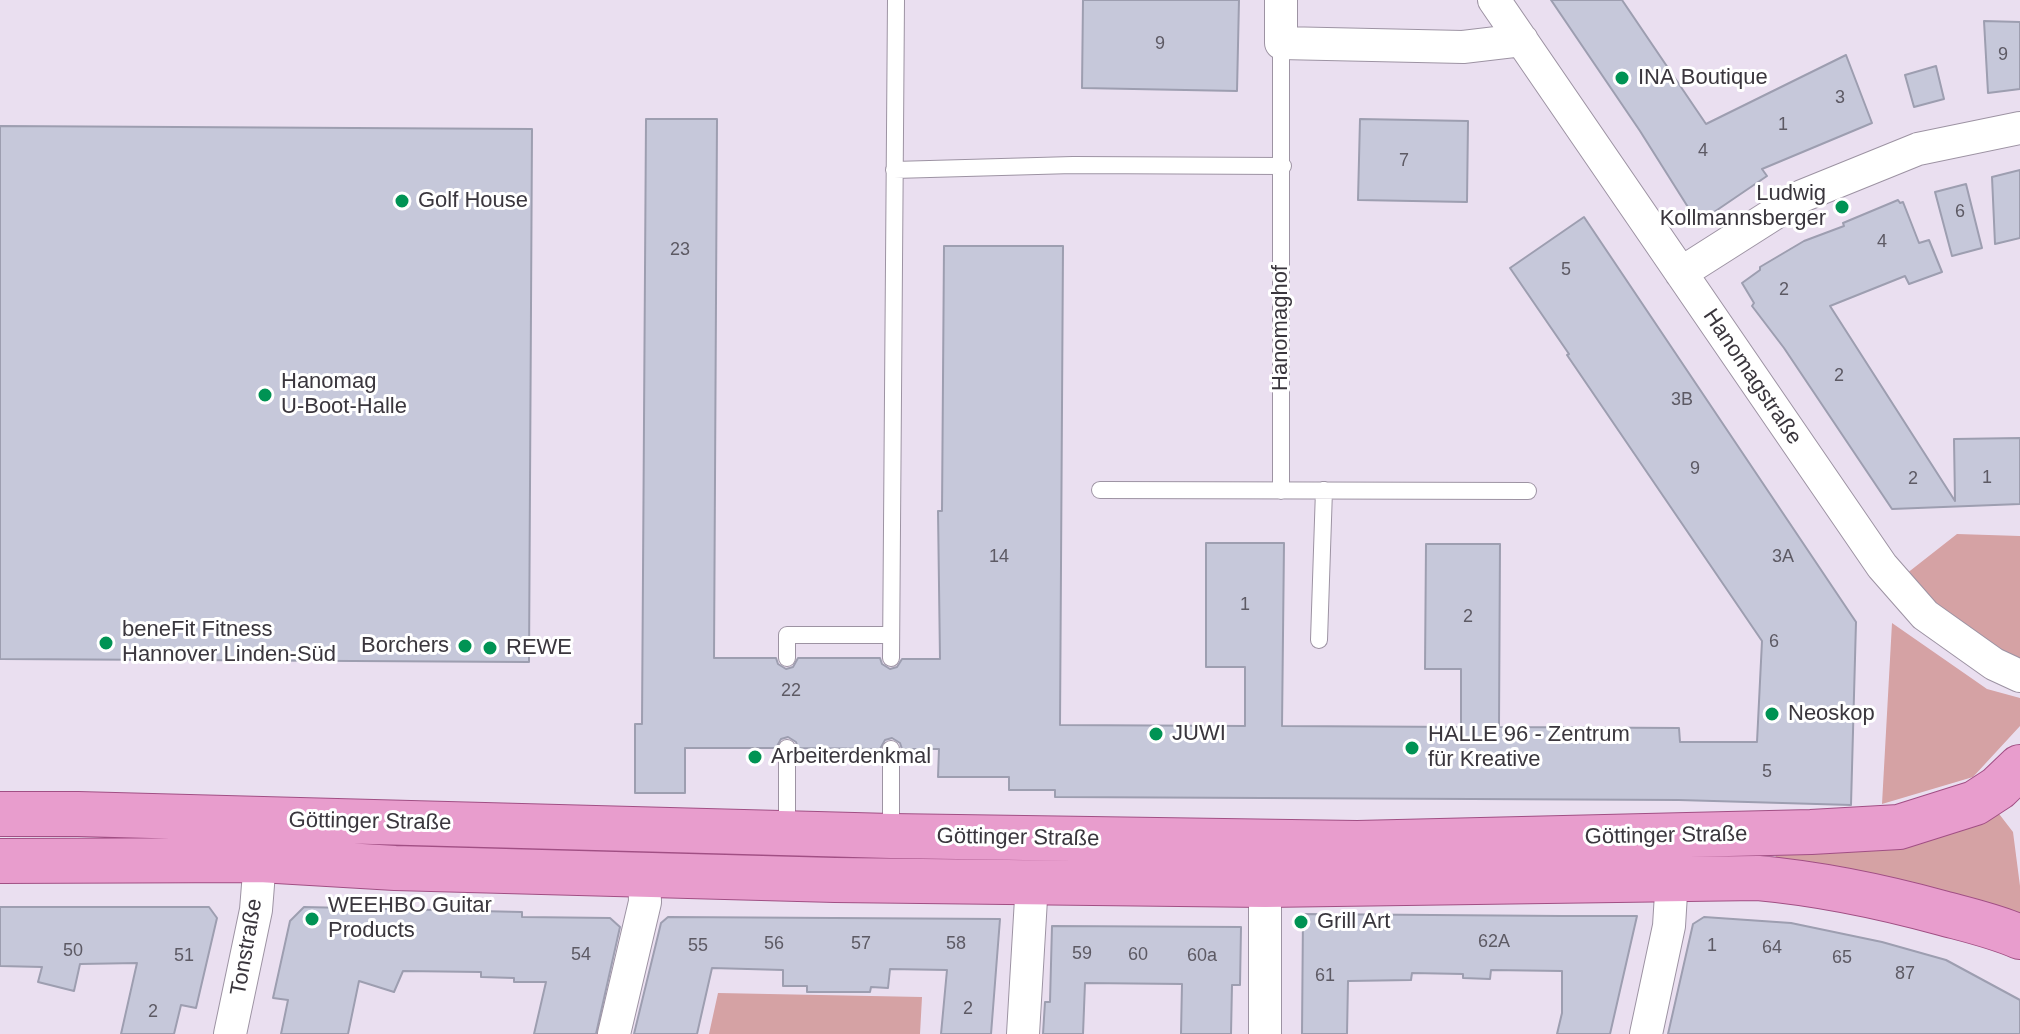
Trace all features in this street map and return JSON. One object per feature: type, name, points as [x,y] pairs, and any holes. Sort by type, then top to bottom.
[{"type":"main road","name":"Göttinger Straße","points":[[0,814],[891,836],[1357,843],[1811,832],[1899,827],[1975,803],[1998,788],[2020,767]]},
{"type":"main road","name":"Göttinger Straße","points":[[0,861],[260,860],[395,868],[835,880],[1265,885],[1758,878],[1818,883],[1874,894],[2020,937]]},
{"type":"street","points":[[1281,0],[1281,43],[1463,47],[1522,40]]},
{"type":"street","name":"Hanomagstraße","points":[[1494,0],[1882,566],[1925,615],[1994,664],[2020,676]]},
{"type":"street","points":[[1681,273],[1802,196],[1918,149],[2020,128]]},
{"type":"street","name":"Tonstraße","points":[[230,1034],[256,910],[260,860]]},
{"type":"street","points":[[614,1034],[645,902],[644,873]]},
{"type":"street","points":[[1646,1034],[1669,926],[1672,878]]},
{"type":"street","points":[[1023,1034],[1032,882]]},
{"type":"street","points":[[1265,885],[1265,1034]]},
{"type":"lane","points":[[891,658],[896,0]]},
{"type":"lane","name":"Hanomaghof","points":[[1281,43],[1281,491]]},
{"type":"lane","points":[[894,170],[1073,165],[1283,166]]},
{"type":"lane","points":[[1100,490],[1528,491]]},
{"type":"lane","points":[[1319,640],[1324,490]]},
{"type":"lane","points":[[787,658],[787,635],[891,635]]},
{"type":"lane","points":[[787,748],[787,833]]},
{"type":"lane","points":[[891,749],[891,836]]},
{"type":"shaded area","points":[[1957,534],[2020,536],[2020,659],[1988,643],[1958,622],[1906,574]]},
{"type":"shaded area","points":[[1892,623],[1987,689],[2020,698],[2020,726],[1973,777],[1882,804]]},
{"type":"shaded area","points":[[1993,806],[2013,832],[2020,886],[2020,920],[1776,862],[1775,847]]},
{"type":"shaded area","points":[[718,993],[922,997],[920,1034],[709,1034]]},
{"type":"building","points":[[1083,0],[1239,0],[1237,91],[1082,88]]},
{"type":"building","points":[[1551,0],[1622,0],[1706,124],[1846,55],[1872,123],[1762,169],[1767,176],[1698,223]]},
{"type":"building","points":[[1984,21],[2020,22],[2020,89],[1988,93]]},
{"type":"building","points":[[1936,66],[1944,99],[1914,107],[1905,75]]},
{"type":"building","points":[[646,119],[717,119],[714,658],[776,658],[778,664],[786,669],[793,667],[798,658],[880,658],[882,664],[890,669],[897,667],[902,659],[940,659],[938,511],[942,511],[944,246],[1063,246],[1060,725],[1245,726],[1245,667],[1206,667],[1206,543],[1284,543],[1282,726],[1461,727],[1461,669],[1425,669],[1426,544],[1500,544],[1499,727],[1679,728],[1680,742],[1757,742],[1762,641],[1510,268],[1584,217],[1856,622],[1851,805],[1679,800],[1055,797],[1055,790],[1009,790],[1009,777],[938,777],[939,749],[902,749],[900,743],[892,738],[885,740],[880,749],[798,748],[796,742],[788,737],[781,739],[776,748],[685,748],[685,793],[635,793],[635,724],[642,724]]},
{"type":"building","points":[[1360,119],[1468,121],[1467,202],[1358,200]]},
{"type":"building","name":"Hanomag U-Boot-Halle","points":[[0,126],[532,129],[529,662],[0,659]]},
{"type":"building","points":[[2020,170],[2020,238],[1995,244],[1992,177]]},
{"type":"building","points":[[1966,184],[1982,248],[1952,256],[1935,192]]},
{"type":"building","points":[[1898,200],[1903,202],[1919,243],[1929,240],[1942,272],[1909,284],[1905,276],[1830,306],[1955,501],[1954,439],[2020,438],[2020,504],[1892,509],[1784,348],[1752,306],[1754,303],[1742,283],[1760,267],[1804,241]]},
{"type":"building","points":[[0,907],[209,907],[217,918],[196,1008],[181,1005],[174,1034],[121,1034],[137,963],[80,964],[74,991],[38,982],[42,967],[0,966]]},
{"type":"building","points":[[304,907],[522,912],[522,917],[610,918],[620,927],[596,1034],[534,1034],[546,982],[514,982],[514,978],[481,977],[481,972],[403,971],[394,992],[359,981],[348,1034],[281,1034],[288,1000],[273,998],[290,921]]},
{"type":"building","points":[[1303,914],[1637,916],[1610,1034],[1557,1034],[1562,1013],[1562,971],[1491,970],[1490,979],[1463,978],[1463,974],[1412,973],[1411,980],[1348,981],[1347,1034],[1302,1034]]},
{"type":"building","points":[[668,917],[1000,919],[991,1034],[941,1034],[947,970],[890,969],[888,988],[871,987],[870,992],[807,992],[807,986],[783,986],[783,970],[712,968],[697,1034],[634,1034],[661,923]]},
{"type":"building","points":[[1704,917],[1791,923],[1882,942],[1946,960],[2020,1000],[2020,1034],[1668,1034],[1693,924]]},
{"type":"building","points":[[1052,926],[1241,927],[1240,985],[1232,985],[1231,1034],[1181,1034],[1182,984],[1085,983],[1083,1034],[1043,1034],[1045,1002],[1050,1002]]},
{"type":"place","name":"INA Boutique","points":[[1622,78]]},
{"type":"place","name":"Golf House","points":[[402,201]]},
{"type":"place","name":"Ludwig Kollmannsberger","points":[[1842,207]]},
{"type":"place","name":"Hanomag U-Boot-Halle","points":[[265,395]]},
{"type":"place","name":"beneFit Fitness Hannover Linden-Süd","points":[[106,643]]},
{"type":"place","name":"Borchers","points":[[465,646]]},
{"type":"place","name":"REWE","points":[[490,648]]},
{"type":"place","name":"Neoskop","points":[[1772,714]]},
{"type":"place","name":"JUWI","points":[[1156,734]]},
{"type":"place","name":"HALLE 96 - Zentrum für Kreative","points":[[1412,748]]},
{"type":"place","name":"Arbeiterdenkmal","points":[[755,757]]},
{"type":"place","name":"WEEHBO Guitar Products","points":[[312,919]]},
{"type":"place","name":"Grill Art","points":[[1301,922]]}]
